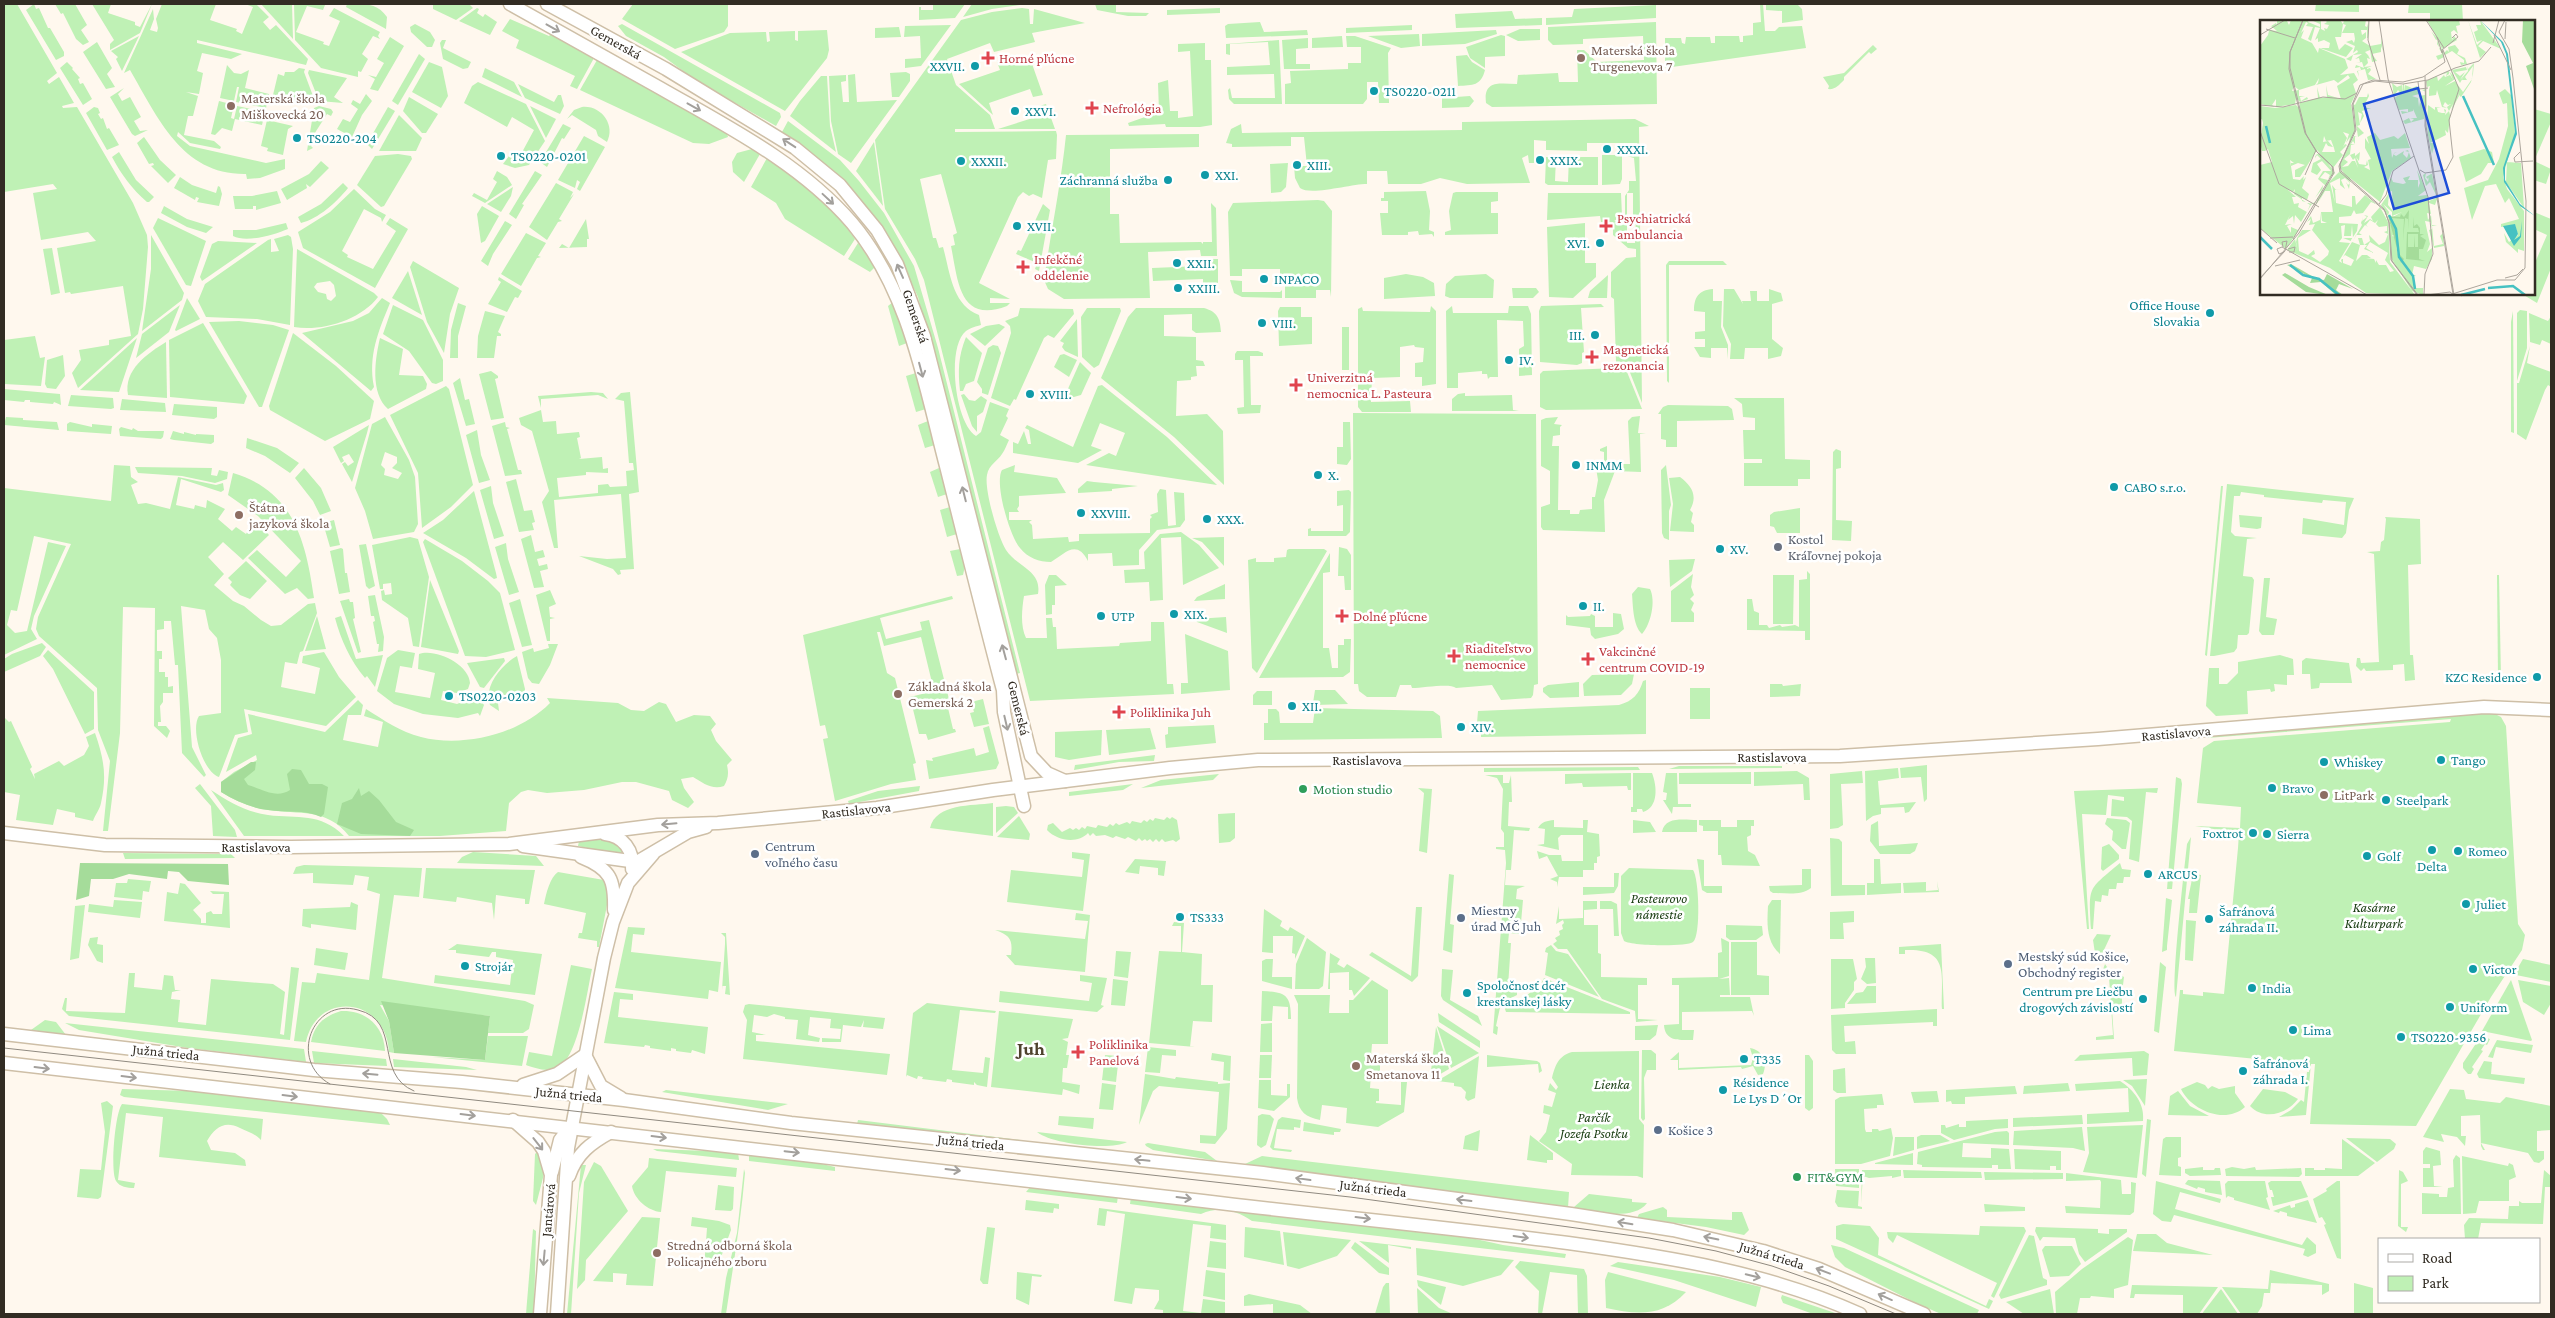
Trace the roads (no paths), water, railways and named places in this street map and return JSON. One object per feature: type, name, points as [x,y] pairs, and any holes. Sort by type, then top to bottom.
[{"type":"street","name":"Gemerská","points":[[510,4],[766,150],[803,177],[833,203],[870,248],[902,308],[923,374],[1003,690],[1004,712],[1013,755],[1022,779]]},
{"type":"street","name":"Gemerská","points":[[547,4],[666,70],[796,148],[840,185],[877,230],[896,264],[924,336],[1029,750],[1039,767],[1065,781]]},
{"type":"street","name":"Rastislavova","points":[[4,833],[108,845],[300,847],[509,844],[678,824],[718,823],[877,808],[993,790],[1022,779],[1065,781],[1170,768],[1271,760],[1840,756],[2098,739],[2484,707],[2551,710]]},
{"type":"street","name":"Rastislavova","points":[[993,790],[1014,795],[1024,806],[1022,779],[1029,750]]},
{"type":"street","name":"Gemerská","points":[[993,790],[1001,785],[1008,776],[1013,755]]},
{"type":"street","name":"Rastislavova","points":[[509,844],[596,855],[633,862],[653,854],[688,832],[718,823]]},
{"type":"street","name":"Rastislavova","points":[[577,1095],[613,922],[628,883],[633,862],[630,851],[621,840],[607,834],[594,834]]},
{"type":"street","name":"Rastislavova","points":[[562,852],[591,861],[607,872],[614,887],[613,922]]},
{"type":"street","name":"Rastislavova","points":[[628,883],[653,854]]},
{"type":"street","name":"Južná trieda","points":[[4,1034],[314,1070],[508,1087],[791,1122],[1263,1173],[1665,1229],[1775,1254],[1827,1273],[1924,1314]]},
{"type":"street","points":[[508,1087],[530,1085],[557,1074],[585,1055],[601,1086],[624,1100]]},
{"type":"street","name":"Južná trieda","points":[[4,1063],[571,1126],[1463,1229],[1630,1251],[1697,1263],[1774,1282],[1813,1294],[1860,1314]]},
{"type":"street","name":"Jantárová","points":[[557,1314],[564,1192],[571,1126],[577,1095]]},
{"type":"street","name":"Jantárová","points":[[513,1120],[538,1142],[544,1151],[551,1175],[540,1314]]},
{"type":"street","points":[[551,1175],[560,1140],[571,1126]]},
{"type":"street","name":"Jantárová","points":[[564,1192],[572,1167],[581,1152],[592,1142],[611,1132]]},
{"type":"tram line","points":[[330,1084],[317,1074],[310,1061],[308,1047],[311,1034],[318,1022],[328,1013],[342,1009],[358,1010],[372,1016],[380,1025],[385,1036],[394,1073],[402,1083],[414,1091]]},
{"type":"tram line","points":[[4,1048],[1350,1197],[1649,1238],[1716,1251],[1772,1266],[1829,1286],[1896,1314]]},
{"type":"place","name":"Horné pľúcne","points":[[988,58]]},
{"type":"place","name":"Materská škola Turgenevova 7","points":[[1581,58]]},
{"type":"place","name":"XXVII.","points":[[975,66]]},
{"type":"place","name":"TS0220-0211","points":[[1374,91]]},
{"type":"place","name":"Materská škola Miškovecká 20","points":[[231,106]]},
{"type":"place","name":"Nefrológia","points":[[1092,108]]},
{"type":"place","name":"XXVI.","points":[[1015,111]]},
{"type":"place","name":"TS0220-204","points":[[297,138]]},
{"type":"place","name":"XXXI.","points":[[1607,149]]},
{"type":"place","name":"TS0220-0201","points":[[501,156]]},
{"type":"place","name":"XXIX.","points":[[1540,160]]},
{"type":"place","name":"XXXII.","points":[[961,161]]},
{"type":"place","name":"XIII.","points":[[1297,165]]},
{"type":"place","name":"XXI.","points":[[1205,175]]},
{"type":"place","name":"Záchranná služba","points":[[1168,180]]},
{"type":"place","name":"XVII.","points":[[1017,226]]},
{"type":"place","name":"Psychiatrická ambulancia","points":[[1606,226]]},
{"type":"place","name":"XVI.","points":[[1600,243]]},
{"type":"place","name":"XXII.","points":[[1177,263]]},
{"type":"place","name":"Infekčné oddelenie","points":[[1023,267]]},
{"type":"place","name":"INPACO","points":[[1264,279]]},
{"type":"place","name":"XXIII.","points":[[1178,288]]},
{"type":"place","name":"Office House Slovakia","points":[[2210,313]]},
{"type":"place","name":"VIII.","points":[[1262,323]]},
{"type":"place","name":"III.","points":[[1595,335]]},
{"type":"place","name":"Magnetická rezonancia","points":[[1592,357]]},
{"type":"place","name":"IV.","points":[[1509,360]]},
{"type":"place","name":"Univerzitná nemocnica L. Pasteura","points":[[1296,385]]},
{"type":"place","name":"XVIII.","points":[[1030,394]]},
{"type":"place","name":"INMM","points":[[1576,465]]},
{"type":"place","name":"X.","points":[[1318,475]]},
{"type":"place","name":"CABO s.r.o.","points":[[2114,487]]},
{"type":"place","name":"XXVIII.","points":[[1081,513]]},
{"type":"place","name":"Štátna jazyková škola","points":[[239,515]]},
{"type":"place","name":"XXX.","points":[[1207,519]]},
{"type":"place","name":"Kostol Kráľovnej pokoja","points":[[1778,547]]},
{"type":"place","name":"XV.","points":[[1720,549]]},
{"type":"place","name":"II.","points":[[1583,606]]},
{"type":"place","name":"XIX.","points":[[1174,614]]},
{"type":"place","name":"UTP","points":[[1101,616]]},
{"type":"place","name":"Dolné pľúcne","points":[[1342,616]]},
{"type":"place","name":"Riaditeľstvo nemocnice","points":[[1454,656]]},
{"type":"place","name":"Vakcinčné centrum COVID-19","points":[[1588,659]]},
{"type":"place","name":"KZC Residence","points":[[2537,677]]},
{"type":"place","name":"Základná škola Gemerská 2","points":[[898,694]]},
{"type":"place","name":"TS0220-0203","points":[[449,696]]},
{"type":"place","name":"XII.","points":[[1292,706]]},
{"type":"place","name":"Poliklinika Juh","points":[[1119,712]]},
{"type":"place","name":"XIV.","points":[[1461,727]]},
{"type":"place","name":"Tango","points":[[2441,760]]},
{"type":"place","name":"Whiskey","points":[[2324,762]]},
{"type":"place","name":"Bravo","points":[[2272,788]]},
{"type":"place","name":"Motion studio","points":[[1303,789]]},
{"type":"place","name":"LitPark","points":[[2324,795]]},
{"type":"place","name":"Steelpark","points":[[2386,800]]},
{"type":"place","name":"Foxtrot","points":[[2253,833]]},
{"type":"place","name":"Sierra","points":[[2267,834]]},
{"type":"place","name":"Delta","points":[[2432,850]]},
{"type":"place","name":"Romeo","points":[[2458,851]]},
{"type":"place","name":"Centrum voľného času","points":[[755,854]]},
{"type":"place","name":"Golf","points":[[2367,856]]},
{"type":"place","name":"ARCUS","points":[[2148,874]]},
{"type":"place","name":"Juliet","points":[[2466,904]]},
{"type":"place","name":"TS333","points":[[1180,917]]},
{"type":"place","name":"Miestny úrad MČ Juh","points":[[1461,918]]},
{"type":"place","name":"Šafránová záhrada II.","points":[[2209,919]]},
{"type":"place","name":"Mestský súd Košice, Obchodný register","points":[[2008,964]]},
{"type":"place","name":"Strojár","points":[[465,966]]},
{"type":"place","name":"Victor","points":[[2473,969]]},
{"type":"place","name":"India","points":[[2252,988]]},
{"type":"place","name":"Spoločnosť dcér kresťanskej lásky","points":[[1467,993]]},
{"type":"place","name":"Centrum pre Liečbu drogových závislostí","points":[[2143,999]]},
{"type":"place","name":"Uniform","points":[[2450,1007]]},
{"type":"place","name":"Lima","points":[[2293,1030]]},
{"type":"place","name":"TS0220-9356","points":[[2401,1037]]},
{"type":"place","name":"Poliklinika Panelová","points":[[1078,1052]]},
{"type":"place","name":"T335","points":[[1744,1059]]},
{"type":"place","name":"Materská škola Smetanova 11","points":[[1356,1066]]},
{"type":"place","name":"Šafránová záhrada I.","points":[[2243,1071]]},
{"type":"place","name":"Résidence Le Lys D´Or","points":[[1723,1090]]},
{"type":"place","name":"Košice 3","points":[[1658,1130]]},
{"type":"place","name":"FIT&GYM","points":[[1797,1177]]},
{"type":"place","name":"Stredná odborná škola Policajného zboru","points":[[657,1253]]},
{"type":"district","name":"Juh","points":[[1031,1048]]},
{"type":"park label","name":"Pasteurovo námestie","points":[[1659,906]]},
{"type":"park label","name":"Kasárne Kulturpark","points":[[2374,916]]},
{"type":"park label","name":"Lienka","points":[[1612,1084]]},
{"type":"park label","name":"Parčík Jozefa Psotku","points":[[1594,1126]]}]
